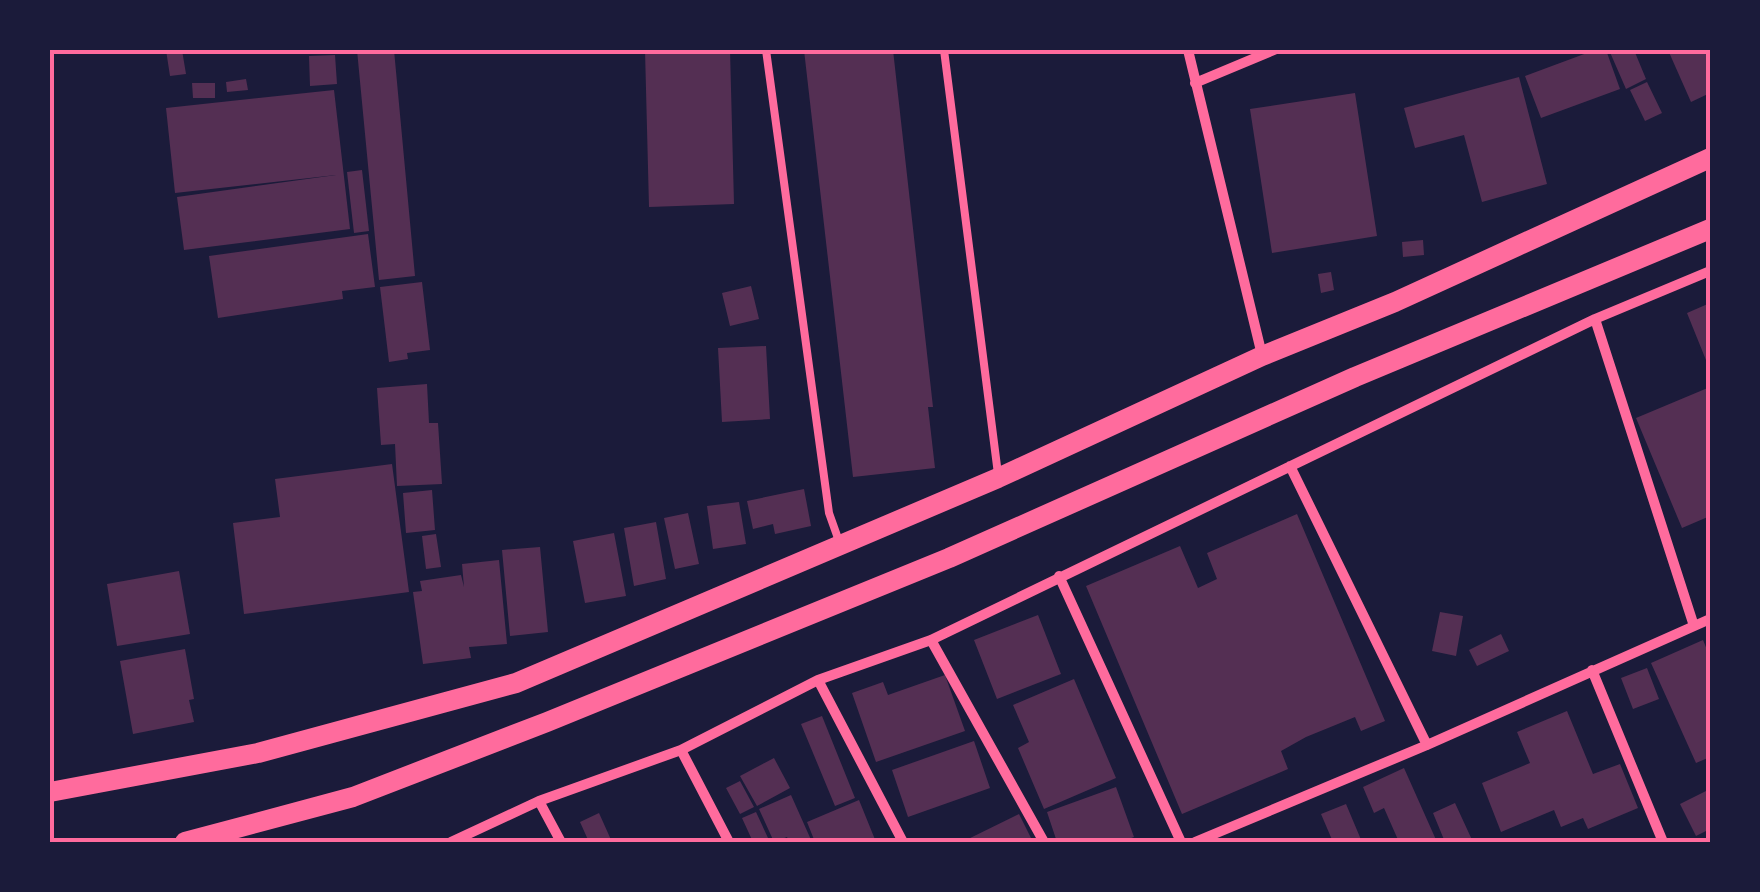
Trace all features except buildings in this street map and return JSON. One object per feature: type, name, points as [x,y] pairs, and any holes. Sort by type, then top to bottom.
[{"type":"main road","points":[[50,792],[258,752],[516,683],[998,478],[1262,356],[1394,302],[1710,158]]},
{"type":"main road","points":[[186,842],[353,797],[547,722],[948,558],[1356,377],[1710,229]]},
{"type":"street","points":[[1188,50],[1262,356]]},
{"type":"street","points":[[1195,83],[1274,50]]},
{"type":"street","points":[[451,842],[539,801],[680,750],[818,680],[931,640],[1595,319],[1710,272]]},
{"type":"street","points":[[1595,319],[1694,626]]},
{"type":"street","points":[[1290,466],[1426,745]]},
{"type":"street","points":[[1059,576],[1181,842]]},
{"type":"street","points":[[1195,842],[1710,619]]},
{"type":"street","points":[[931,640],[1044,842]]},
{"type":"street","points":[[1592,670],[1662,842]]},
{"type":"street","points":[[818,680],[903,842]]},
{"type":"street","points":[[680,750],[729,842]]},
{"type":"street","points":[[539,801],[560,842]]},
{"type":"lane","points":[[766,50],[829,514],[841,546]]},
{"type":"lane","points":[[944,50],[998,478]]}]
